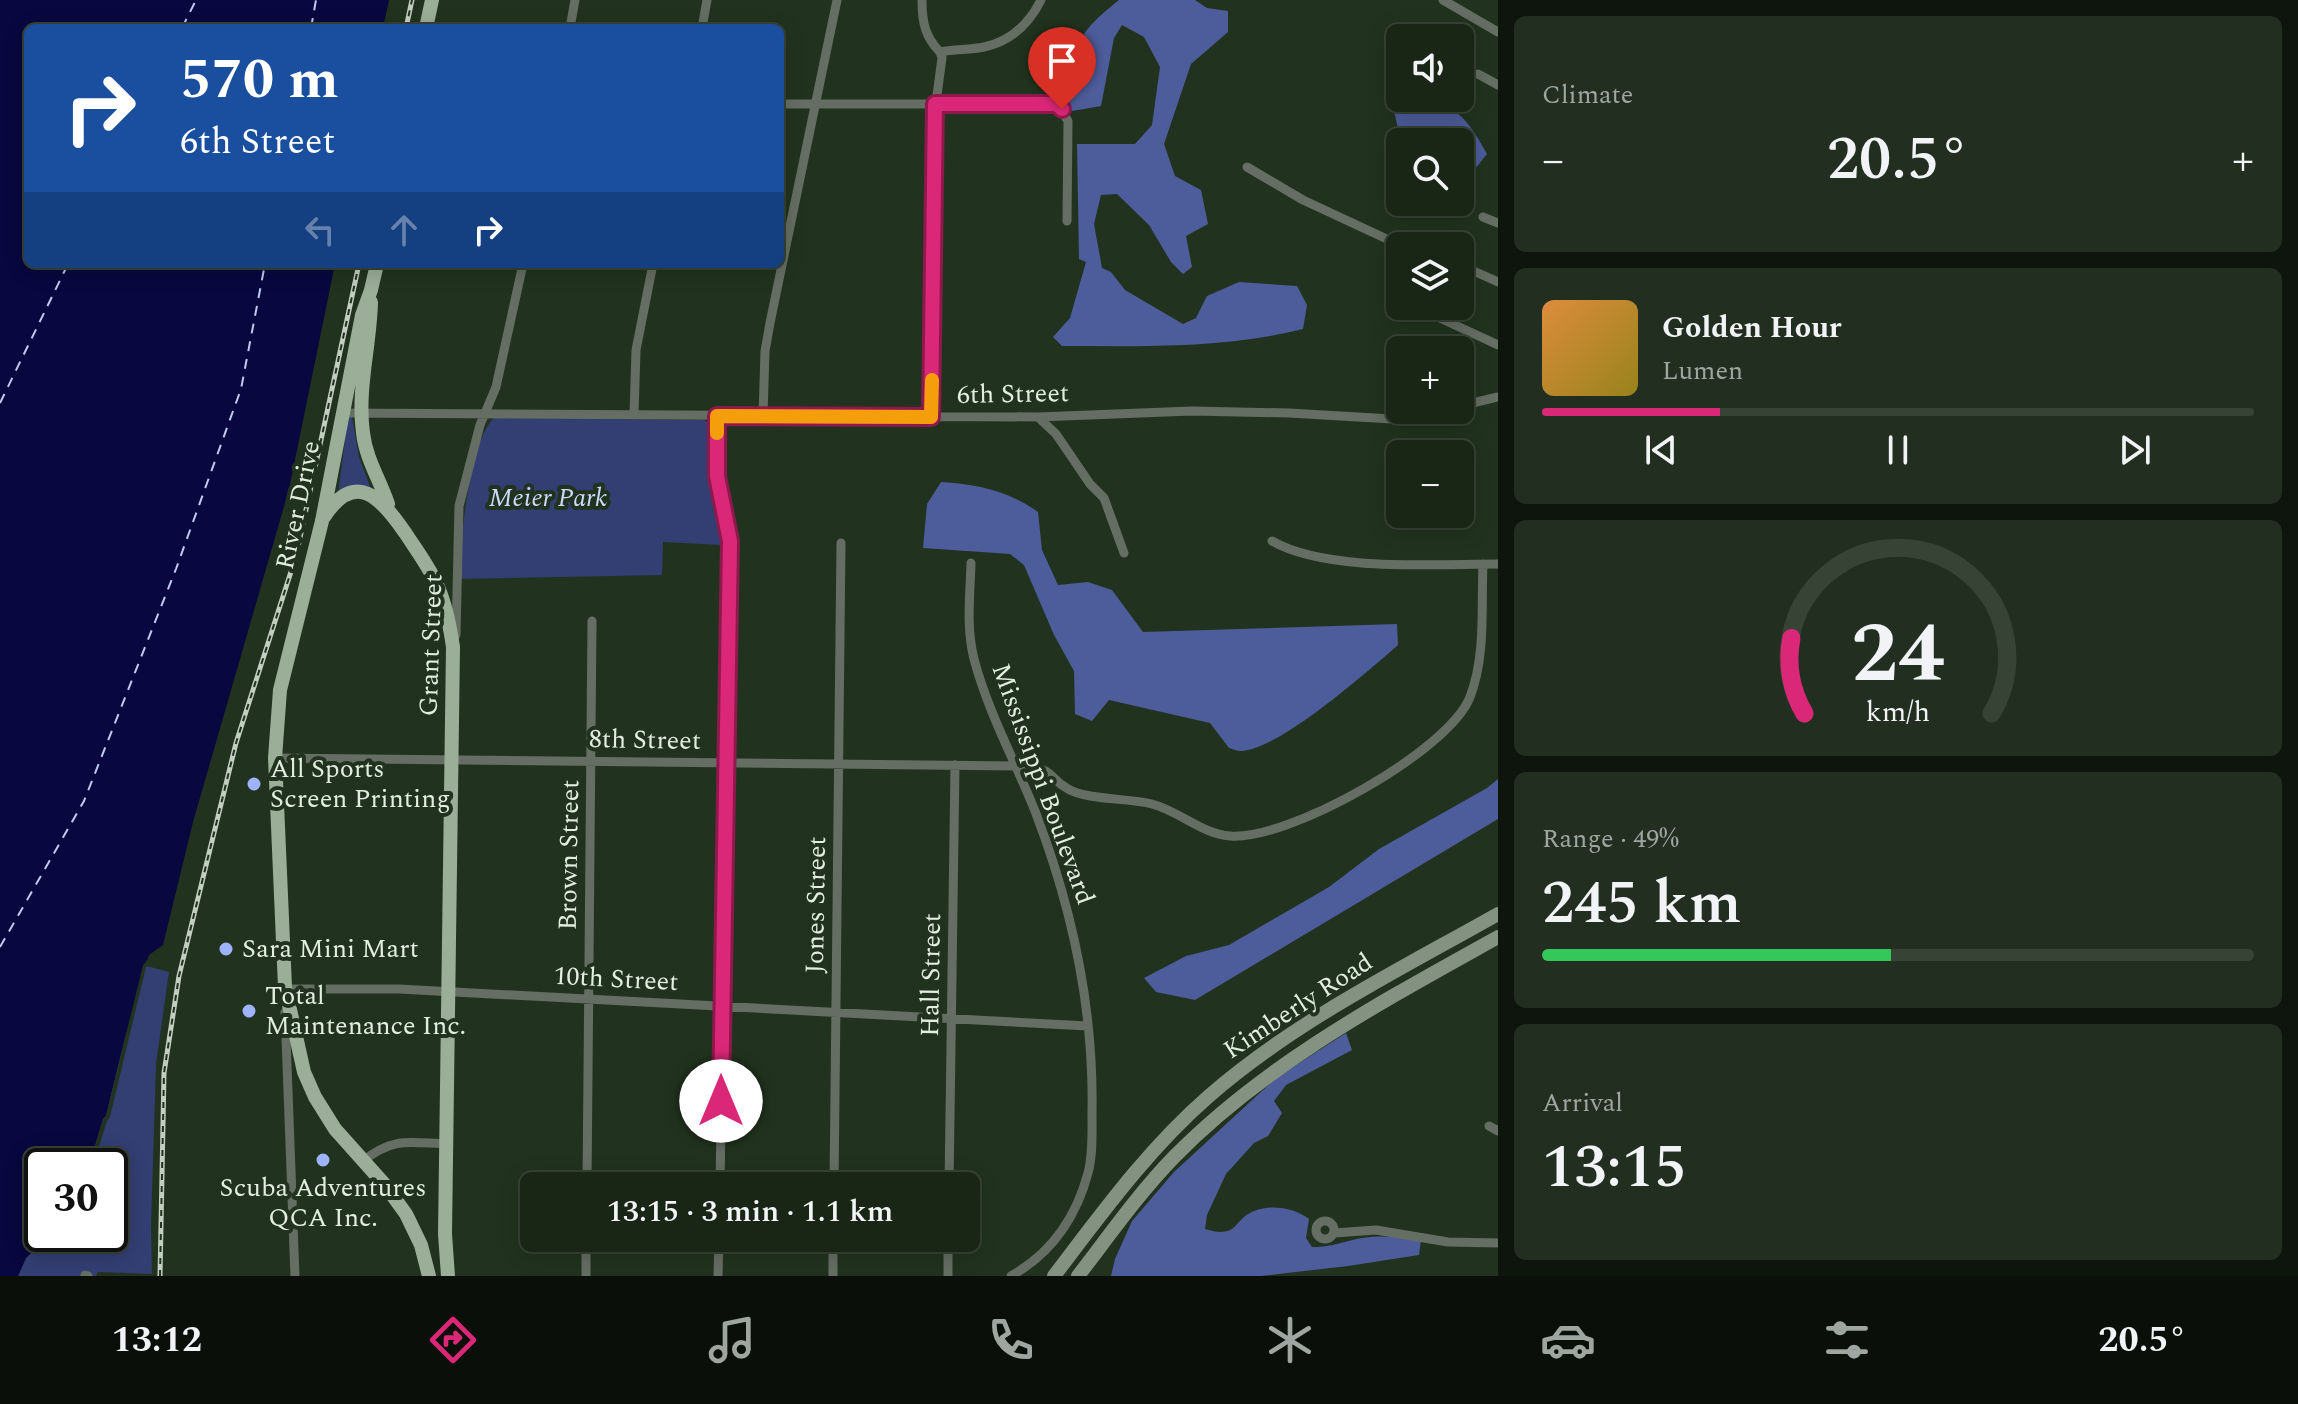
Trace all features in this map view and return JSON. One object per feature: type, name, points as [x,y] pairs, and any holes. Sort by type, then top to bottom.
[{"type":"main road","points":[[427,24],[432,0]]},
{"type":"main road","name":"River Drive","points":[[376,268],[362,315],[322,521],[280,690],[275,758],[285,987],[302,1063],[315,1097],[335,1129],[385,1185],[406,1214],[421,1245],[429,1276]]},
{"type":"main road","points":[[371,290],[361,413],[363,436],[370,463],[391,512]]},
{"type":"main road","points":[[322,521],[340,497],[356,491],[377,497],[391,512],[437,585],[447,613],[453,647],[453,680]]},
{"type":"main road","name":"Grant Street","points":[[448,1276],[445,1234],[453,680]]},
{"type":"main road","name":"Kimberly Road","points":[[1054,1276],[1157,1147],[1200,1104],[1242,1069],[1311,1021],[1498,914]]},
{"type":"main road","name":"Kimberly Road","points":[[1078,1276],[1145,1189],[1176,1155],[1229,1107],[1290,1060],[1498,937]]},
{"type":"street","points":[[571,24],[575,0]]},
{"type":"street","points":[[703,24],[707,0]]},
{"type":"street","points":[[784,255],[837,0]]},
{"type":"street","points":[[922,0],[927,40],[942,58],[935,104],[931,417]]},
{"type":"street","points":[[940,52],[984,47],[1013,36],[1031,20],[1041,0]]},
{"type":"street","points":[[1443,0],[1498,32]]},
{"type":"street","points":[[1478,74],[1498,85]]},
{"type":"street","points":[[784,104],[1057,104],[1067,115],[1068,125],[1067,221]]},
{"type":"street","points":[[1247,167],[1303,200],[1386,239]]},
{"type":"street","points":[[1483,217],[1498,223]]},
{"type":"street","name":"Grant Street","points":[[453,680],[458,607],[456,525],[462,489],[480,425],[499,375],[522,268]]},
{"type":"street","points":[[634,415],[636,350],[652,268]]},
{"type":"street","points":[[763,416],[765,351],[781,268]]},
{"type":"street","points":[[1474,271],[1498,282]]},
{"type":"street","points":[[1444,320],[1498,345]]},
{"type":"street","points":[[1474,403],[1498,397]]},
{"type":"street","name":"6th Street","points":[[342,413],[1038,417],[1192,411],[1386,419]]},
{"type":"street","points":[[717,416],[717,476],[730,541],[720,1172]]},
{"type":"street","points":[[1038,417],[1056,434],[1090,484],[1104,498],[1124,553]]},
{"type":"street","points":[[1272,541],[1288,550],[1356,562],[1498,564]]},
{"type":"street","name":"Jones Street","points":[[834,1172],[841,543]]},
{"type":"street","name":"Mississippi Boulevard","points":[[971,563],[970,629],[973,656],[994,718],[1035,812],[1071,922],[1088,1026],[1093,1079],[1089,1170],[1067,1224],[1049,1249],[1011,1276]]},
{"type":"street","name":"8th Street","points":[[275,758],[1015,766],[1050,772],[1068,789],[1083,794],[1155,805],[1216,833],[1250,835],[1280,829],[1358,791],[1424,749],[1453,723],[1469,699],[1476,676],[1483,564]]},
{"type":"street","name":"Brown Street","points":[[587,1172],[592,621]]},
{"type":"street","name":"Hall Street","points":[[949,1172],[955,765]]},
{"type":"street","points":[[285,987],[295,1276]]},
{"type":"street","name":"10th Street","points":[[285,987],[449,992],[1088,1026]]},
{"type":"street","points":[[363,1161],[387,1145],[398,1142],[448,1144]]},
{"type":"street","points":[[1334,1233],[1376,1230],[1448,1242],[1498,1243]]},
{"type":"street","points":[[586,1252],[586,1276]]},
{"type":"street","points":[[718,1276],[719,1252]]},
{"type":"street","points":[[833,1252],[833,1276]]},
{"type":"street","points":[[948,1252],[948,1276]]},
{"type":"green space","points":[[348,417],[352,417],[359,457],[371,489],[338,494]]},
{"type":"green space","name":"Meier Park","points":[[494,418],[705,420],[710,425],[709,475],[722,545],[663,542],[662,575],[459,579],[472,470],[485,430]]},
{"type":"green space","points":[[143,965],[169,972],[156,1064],[152,1274],[98,1272],[96,1276],[18,1276],[32,1252],[128,1252],[128,1148],[94,1148]]},
{"type":"shaded area","points":[[0,0],[389,0],[384,24],[24,24],[24,268],[334,268],[289,489],[193,822],[163,945],[149,955],[106,1116],[94,1148],[24,1148],[24,1252],[32,1252],[18,1276],[0,1276]]},
{"type":"shaded area","points":[[1119,0],[1195,0],[1207,8],[1228,11],[1228,32],[1191,64],[1164,144],[1175,176],[1201,190],[1208,224],[1186,236],[1192,267],[1183,274],[1171,262],[1149,225],[1117,194],[1101,195],[1094,224],[1102,268],[1111,272],[1125,290],[1183,324],[1196,318],[1207,296],[1239,282],[1297,286],[1307,305],[1303,329],[1243,340],[1183,345],[1062,346],[1053,337],[1070,318],[1086,262],[1079,259],[1077,144],[1135,144],[1152,125],[1160,67],[1144,37],[1122,25],[1114,38],[1101,106],[1072,111],[1063,91],[1081,39],[1095,21]]},
{"type":"shaded area","points":[[1394,112],[1455,112],[1471,128],[1398,128]]},
{"type":"shaded area","points":[[1474,133],[1487,154],[1474,170]]},
{"type":"shaded area","points":[[941,482],[992,490],[1038,512],[1042,550],[1058,585],[1088,582],[1112,590],[1143,632],[1397,624],[1398,645],[1299,724],[1277,738],[1241,751],[1229,748],[1210,723],[1109,700],[1092,721],[1075,714],[1074,671],[1054,635],[1024,565],[1010,554],[923,548],[927,504]]},
{"type":"shaded area","points":[[1498,779],[1498,819],[1195,1000],[1156,992],[1144,978],[1186,956],[1229,945],[1329,887],[1379,849]]},
{"type":"shaded area","points":[[1346,1033],[1352,1050],[1286,1085],[1274,1101],[1282,1113],[1268,1136],[1254,1143],[1226,1174],[1207,1215],[1205,1229],[1227,1231],[1259,1209],[1286,1209],[1309,1219],[1306,1238],[1312,1247],[1370,1237],[1399,1237],[1421,1240],[1419,1255],[1261,1276],[1111,1276],[1132,1221],[1174,1172],[1276,1078]]},
{"type":"pier","points":[[157,949],[146,967],[110,1117],[99,1148],[94,1148],[106,1116],[143,965]]},
{"type":"ferry route","points":[[184,24],[196,0]]},
{"type":"ferry route","points":[[312,24],[316,0]]},
{"type":"ferry route","points":[[0,403],[66,268]]},
{"type":"ferry route","points":[[0,947],[84,801],[176,569],[241,389],[264,268]]},
{"type":"railway","points":[[407,24],[412,0]]},
{"type":"railway","points":[[160,1276],[164,1073],[179,976],[236,743],[296,556],[358,268]]},
{"type":"slow traffic","points":[[717,433],[717,416],[931,417],[932,380]]},
{"type":"place","name":"All Sports Screen Printing","points":[[254,784]]},
{"type":"place","name":"Sara Mini Mart","points":[[226,949]]},
{"type":"place","name":"Total Maintenance Inc.","points":[[249,1011]]},
{"type":"place","name":"Scuba Adventures QCA Inc.","points":[[323,1160]]},
{"type":"route","points":[[721,1101],[730,541],[717,476],[717,416],[931,417],[935,104],[1057,104],[1062,109]]}]
